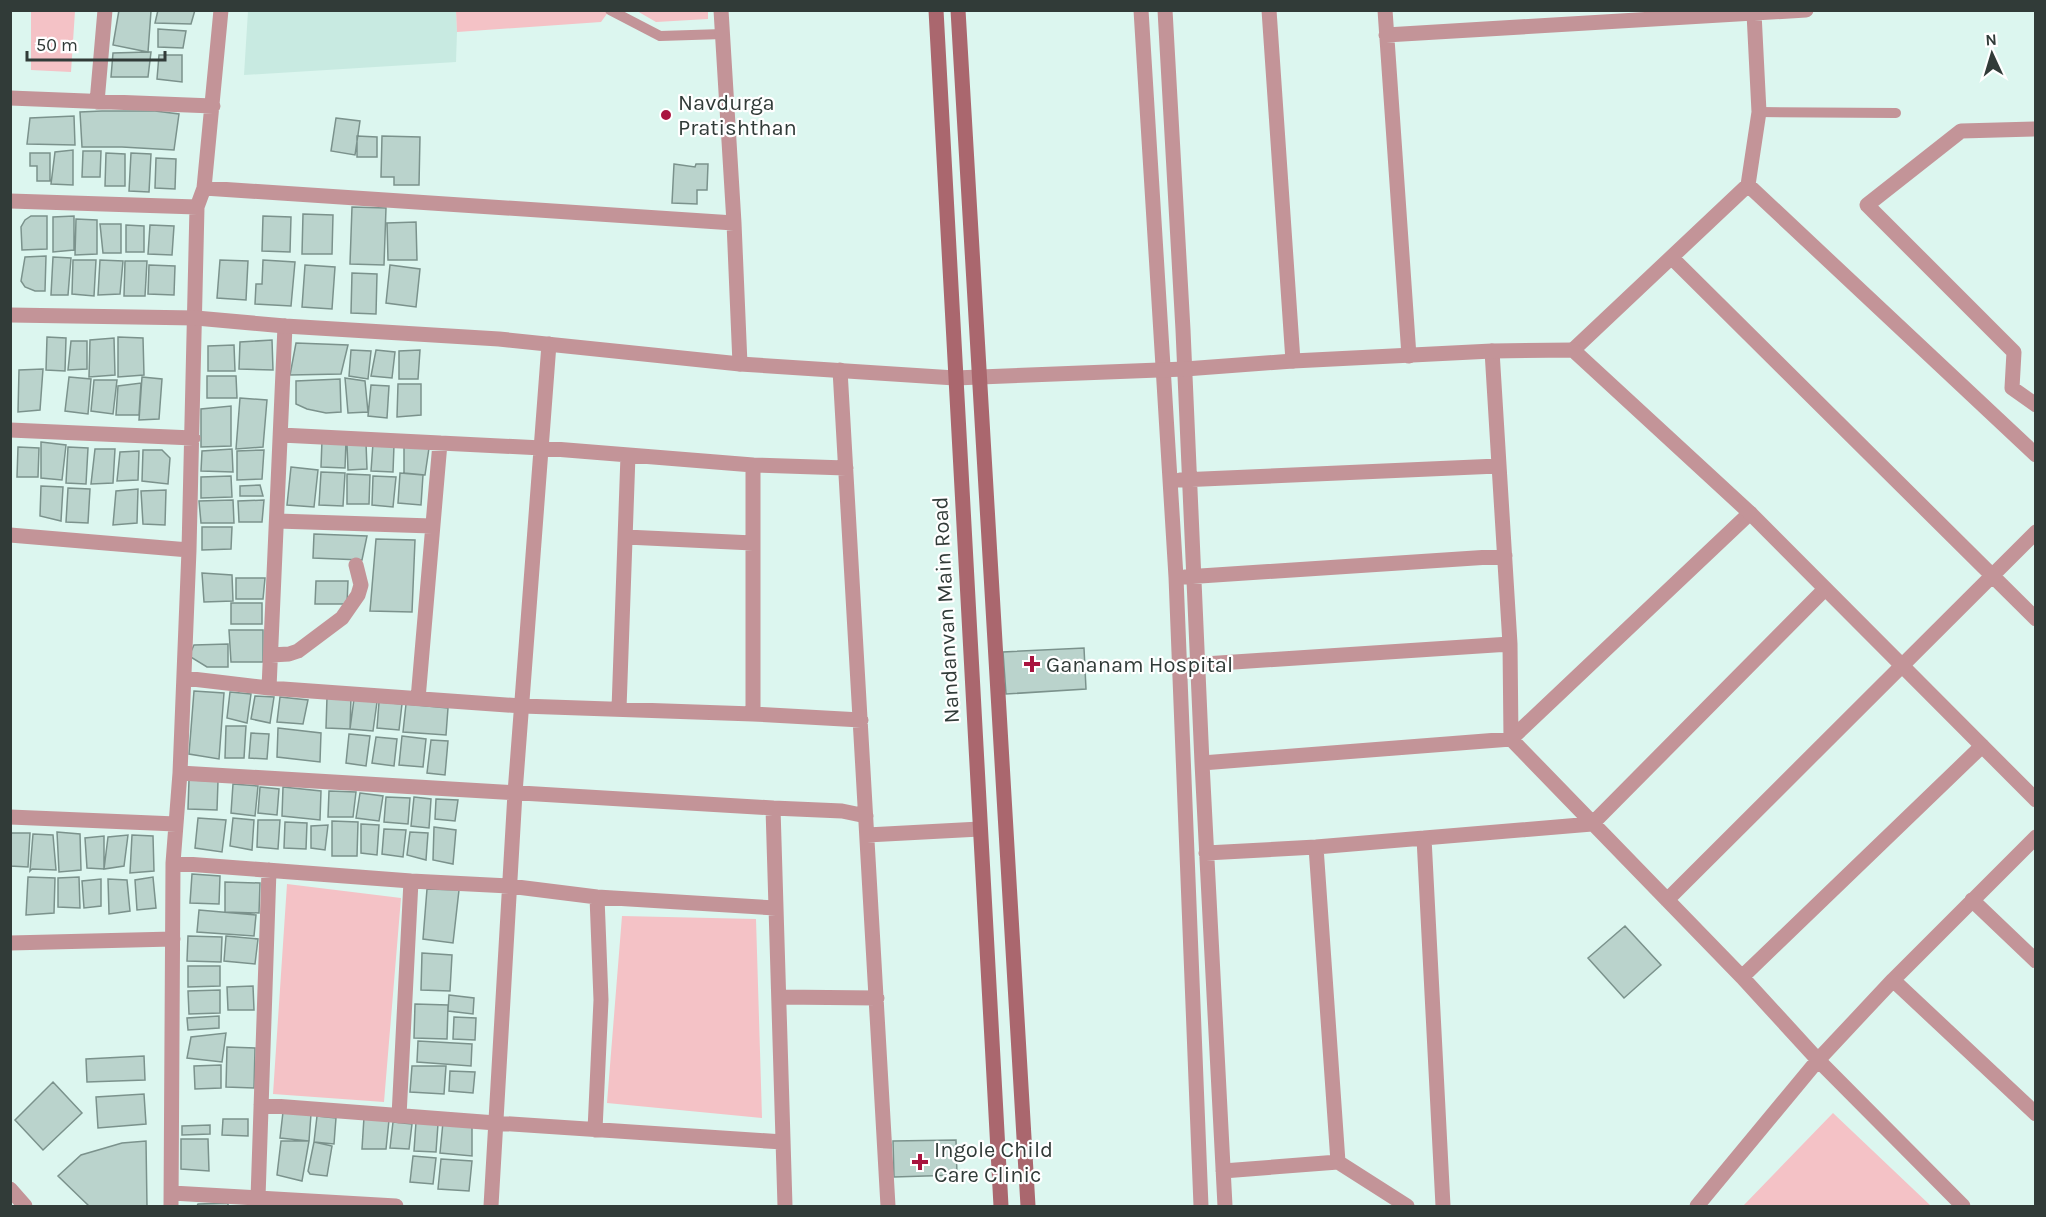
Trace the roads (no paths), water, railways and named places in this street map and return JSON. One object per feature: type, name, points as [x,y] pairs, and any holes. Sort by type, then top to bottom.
[{"type":"main road","name":"Nandanvan Main Road","points":[[936,10],[1001,1206]]},
{"type":"main road","points":[[958,10],[1028,1206]]},
{"type":"street","points":[[97,102],[105,10]]},
{"type":"street","points":[[220,10],[204,188],[197,207],[189,550],[180,773],[173,863],[172,1200],[258,1198],[396,1206]]},
{"type":"street","points":[[722,10],[740,364]]},
{"type":"street","points":[[1141,10],[1176,577],[1201,1206]]},
{"type":"street","points":[[1165,10],[1185,369],[1206,853],[1225,1206]]},
{"type":"street","points":[[1269,10],[1293,361]]},
{"type":"street","points":[[1384,10],[1409,356]]},
{"type":"street","points":[[1386,35],[1806,10]]},
{"type":"street","points":[[10,315],[196,318],[285,326],[500,339],[740,364],[955,378],[1185,369],[1492,351],[1573,350],[1748,185],[1760,111],[1754,12]]},
{"type":"street","points":[[10,98],[213,106]]},
{"type":"street","points":[[2036,129],[1961,131],[1867,206],[2014,352],[2012,388],[2036,405]]},
{"type":"street","points":[[1748,185],[2036,455]]},
{"type":"street","points":[[204,188],[734,223]]},
{"type":"street","points":[[10,201],[197,207]]},
{"type":"street","points":[[1672,258],[2036,619]]},
{"type":"street","points":[[269,688],[285,326]]},
{"type":"street","points":[[491,1206],[515,793],[549,344]]},
{"type":"street","points":[[1573,350],[1750,513],[2036,800]]},
{"type":"street","points":[[1492,351],[1510,644],[1511,739],[1742,977],[1818,1060],[1963,1206]]},
{"type":"street","points":[[840,370],[888,1206]]},
{"type":"street","points":[[10,430],[193,438]]},
{"type":"street","points":[[281,435],[542,448],[753,465],[846,468]]},
{"type":"street","points":[[418,699],[440,443]]},
{"type":"street","points":[[620,710],[628,455]]},
{"type":"street","points":[[753,465],[753,714]]},
{"type":"street","points":[[1169,481],[1498,466]]},
{"type":"street","points":[[1202,764],[1511,739],[1750,513]]},
{"type":"street","points":[[277,521],[432,526]]},
{"type":"street","points":[[1668,900],[2036,532]]},
{"type":"street","points":[[10,535],[189,550]]},
{"type":"street","points":[[626,537],[753,543]]},
{"type":"street","points":[[1176,577],[1505,556]]},
{"type":"street","points":[[271,655],[298,651],[342,618],[358,595],[361,585],[356,566]]},
{"type":"street","points":[[1206,853],[1316,847],[1592,824],[1826,589]]},
{"type":"street","points":[[1180,666],[1510,644]]},
{"type":"street","points":[[184,678],[269,688],[522,706],[861,720]]},
{"type":"street","points":[[1742,977],[1982,746]]},
{"type":"street","points":[[180,773],[842,811],[866,816]]},
{"type":"street","points":[[774,808],[785,1206]]},
{"type":"street","points":[[10,817],[176,824]]},
{"type":"street","points":[[867,834],[980,829]]},
{"type":"street","points":[[1697,1206],[1818,1060],[1893,980],[2036,837]]},
{"type":"street","points":[[1424,838],[1443,1206]]},
{"type":"street","points":[[1316,847],[1338,1162]]},
{"type":"street","points":[[173,863],[509,886],[597,897],[776,908]]},
{"type":"street","points":[[258,1198],[269,870]]},
{"type":"street","points":[[399,1116],[411,881]]},
{"type":"street","points":[[595,1130],[601,1000],[597,897]]},
{"type":"street","points":[[1972,900],[2036,961]]},
{"type":"street","points":[[10,943],[173,939]]},
{"type":"street","points":[[1893,980],[2036,1114]]},
{"type":"street","points":[[779,997],[876,998]]},
{"type":"street","points":[[261,1105],[783,1142]]},
{"type":"street","points":[[1223,1171],[1338,1162],[1407,1206]]},
{"type":"street","points":[[10,1189],[25,1206]]},
{"type":"lane","points":[[610,10],[660,36],[723,34]]},
{"type":"lane","points":[[1760,111],[1896,113]]},
{"type":"place","name":"Navdurga Pratishthan","points":[[666,115]]},
{"type":"place","name":"Gananam Hospital","points":[[1032,664]]},
{"type":"place","name":"Ingole Child Care Clinic","points":[[920,1162]]}]
